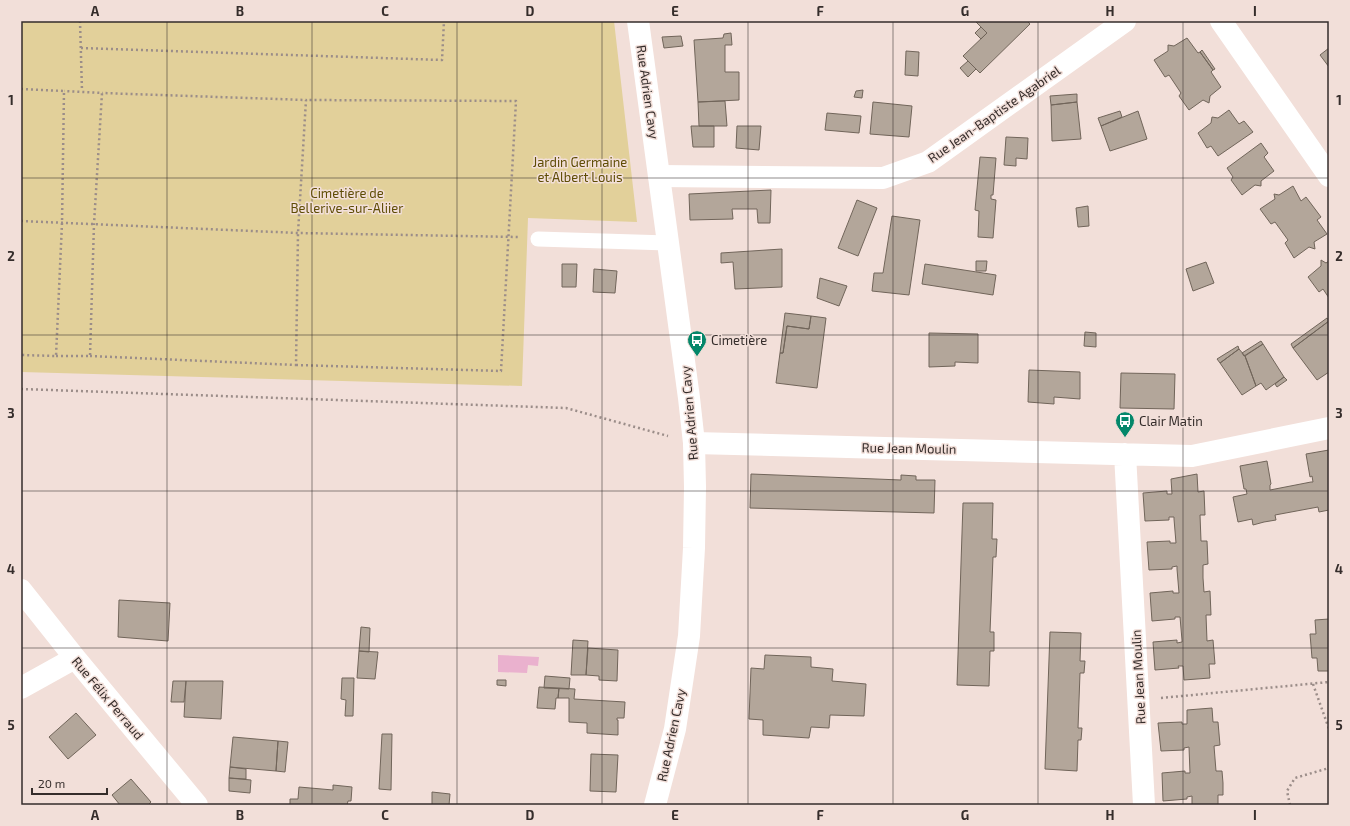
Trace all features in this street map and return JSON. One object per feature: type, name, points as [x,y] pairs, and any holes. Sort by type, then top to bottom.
[{"type":"street","name":"Rue Adrien Cavy","points":[[638,21],[694,443],[694,548],[689,636],[675,729],[655,805]]},
{"type":"street","name":"Rue Jean-Baptiste Agabriel","points":[[659,176],[883,178],[928,162],[1125,21]]},
{"type":"street","points":[[1221,21],[1329,176]]},
{"type":"street","name":"Rue Jean Moulin","points":[[694,443],[1192,456],[1329,428]]},
{"type":"street","name":"Rue Jean Moulin","points":[[1125,454],[1144,805]]},
{"type":"street","name":"Rue Félix Perraud","points":[[21,590],[75,658],[197,805]]},
{"type":"street","points":[[21,688],[75,658]]},
{"type":"lane","points":[[538,239],[668,243]]},
{"type":"path","points":[[80,21],[82,91]]},
{"type":"path","points":[[81,48],[442,60],[444,21]]},
{"type":"path","points":[[21,89],[306,100],[516,101],[501,371],[296,365],[90,356],[21,355]]},
{"type":"path","points":[[56,356],[62,223],[64,91]]},
{"type":"path","points":[[90,356],[94,224],[102,93]]},
{"type":"path","points":[[296,365],[298,233],[306,100]]},
{"type":"path","points":[[21,221],[298,233],[508,236],[538,239]]},
{"type":"path","points":[[21,389],[566,408],[694,443]]},
{"type":"path","points":[[1139,700],[1329,682]]},
{"type":"path","points":[[1313,684],[1329,729]]},
{"type":"path","points":[[1290,805],[1287,791],[1295,778],[1329,768]]},
{"type":"green space","name":"Cimetière de Bellerive-sur-Aliier","points":[[21,21],[614,21],[637,222],[528,218],[522,386],[21,372]]},
{"type":"shaded area","points":[[498,655],[539,657],[538,666],[528,665],[527,673],[498,672]]},
{"type":"building","points":[[975,21],[1027,21],[1030,24],[980,73],[963,56],[987,33]]},
{"type":"building","points":[[981,27],[987,33],[981,39],[975,33]]},
{"type":"building","points":[[731,33],[732,45],[725,45],[725,72],[739,72],[739,100],[698,102],[694,40],[723,38],[724,34]]},
{"type":"building","points":[[681,36],[683,46],[664,48],[662,37]]},
{"type":"building","points":[[1187,38],[1198,53],[1200,52],[1213,70],[1211,72],[1221,87],[1210,96],[1209,103],[1203,100],[1189,110],[1179,96],[1181,93],[1169,75],[1165,77],[1154,60],[1168,51],[1168,45],[1174,46]]},
{"type":"building","points":[[1329,48],[1329,67],[1320,55]]},
{"type":"building","points":[[1202,50],[1215,69],[1213,70],[1200,52]]},
{"type":"building","points":[[906,51],[919,52],[918,76],[905,75]]},
{"type":"building","points":[[968,61],[976,69],[968,77],[960,68]]},
{"type":"building","points":[[863,90],[862,98],[854,97],[856,91]]},
{"type":"building","points":[[1077,94],[1077,102],[1051,105],[1050,96]]},
{"type":"building","points":[[725,101],[727,126],[699,126],[698,102]]},
{"type":"building","points":[[873,102],[912,106],[909,137],[870,134]]},
{"type":"building","points":[[1077,102],[1081,139],[1052,141],[1051,105]]},
{"type":"building","points":[[1229,110],[1239,124],[1244,121],[1253,132],[1218,156],[1211,146],[1207,148],[1198,133],[1211,123],[1212,117],[1218,118]]},
{"type":"building","points":[[1120,111],[1122,117],[1101,126],[1098,118]]},
{"type":"building","points":[[1138,111],[1147,139],[1110,151],[1101,126]]},
{"type":"building","points":[[827,113],[861,116],[859,133],[825,130]]},
{"type":"building","points":[[691,126],[714,126],[714,147],[693,147]]},
{"type":"building","points":[[737,126],[761,126],[759,150],[736,148]]},
{"type":"building","points":[[1006,137],[1028,138],[1027,159],[1016,158],[1016,166],[1004,165]]},
{"type":"building","points":[[1261,143],[1268,153],[1264,157],[1274,171],[1261,181],[1261,186],[1255,185],[1242,195],[1231,180],[1233,177],[1227,168]]},
{"type":"building","points":[[980,157],[996,158],[993,195],[991,195],[991,199],[996,200],[993,238],[978,237],[979,211],[975,210]]},
{"type":"building","points":[[1293,186],[1301,201],[1306,197],[1321,217],[1317,220],[1327,234],[1314,242],[1315,249],[1309,247],[1294,258],[1285,243],[1288,240],[1275,222],[1271,224],[1260,209],[1275,199],[1274,194],[1279,195]]},
{"type":"building","points":[[771,190],[770,223],[758,223],[757,209],[732,209],[733,219],[690,220],[689,194]]},
{"type":"building","points":[[857,200],[877,208],[858,256],[838,248]]},
{"type":"building","points":[[1088,206],[1089,226],[1078,227],[1076,208]]},
{"type":"building","points":[[892,216],[920,220],[909,295],[872,291],[874,273],[883,273]]},
{"type":"building","points":[[782,249],[782,287],[735,289],[733,262],[721,263],[721,253]]},
{"type":"building","points":[[1321,260],[1326,263],[1329,261],[1329,298],[1323,289],[1319,292],[1308,277],[1321,266]]},
{"type":"building","points":[[976,261],[987,261],[986,271],[976,271]]},
{"type":"building","points":[[1206,262],[1214,283],[1193,291],[1186,269]]},
{"type":"building","points":[[562,264],[577,264],[576,287],[562,287]]},
{"type":"building","points":[[925,264],[996,275],[993,295],[922,284]]},
{"type":"building","points":[[594,269],[617,271],[615,293],[593,292]]},
{"type":"building","points":[[820,278],[847,286],[839,306],[817,298]]},
{"type":"building","points":[[785,313],[811,316],[809,329],[787,326],[783,353],[780,353]]},
{"type":"building","points":[[811,316],[826,318],[817,388],[776,383],[780,353],[783,353],[787,326],[809,329]]},
{"type":"building","points":[[1327,318],[1329,321],[1293,348],[1291,344]]},
{"type":"building","points":[[1329,321],[1329,372],[1317,380],[1293,348]]},
{"type":"building","points":[[1085,332],[1096,333],[1096,347],[1084,346]]},
{"type":"building","points":[[929,333],[978,334],[978,363],[955,362],[955,366],[929,367]]},
{"type":"building","points":[[1261,341],[1263,344],[1244,356],[1242,353]]},
{"type":"building","points":[[1263,344],[1284,377],[1266,390],[1261,383],[1256,386],[1245,356]]},
{"type":"building","points":[[1238,346],[1239,349],[1220,363],[1217,359]]},
{"type":"building","points":[[1239,349],[1245,356],[1256,386],[1242,395],[1220,363]]},
{"type":"building","points":[[1029,370],[1080,372],[1080,399],[1054,397],[1054,404],[1028,402]]},
{"type":"building","points":[[1121,373],[1175,374],[1174,409],[1120,408]]},
{"type":"building","points":[[1284,377],[1287,380],[1277,387],[1275,384]]},
{"type":"building","points":[[1329,450],[1329,510],[1319,512],[1318,507],[1275,515],[1276,520],[1253,525],[1252,519],[1238,522],[1233,497],[1247,494],[1246,489],[1244,489],[1240,466],[1267,461],[1271,484],[1270,490],[1313,482],[1312,476],[1310,477],[1306,454]]},
{"type":"building","points":[[751,474],[901,480],[901,475],[916,476],[916,480],[935,480],[934,513],[750,508]]},
{"type":"building","points":[[1197,474],[1198,492],[1204,491],[1205,515],[1200,515],[1201,541],[1207,541],[1208,564],[1203,565],[1204,592],[1210,591],[1211,615],[1206,615],[1207,641],[1213,640],[1215,664],[1209,664],[1210,678],[1184,680],[1183,666],[1178,666],[1179,668],[1155,670],[1153,642],[1177,640],[1177,643],[1182,642],[1182,640],[1180,617],[1175,617],[1175,619],[1152,621],[1150,593],[1173,591],[1173,593],[1179,593],[1177,566],[1172,567],[1172,569],[1149,570],[1147,542],[1170,541],[1170,543],[1176,543],[1174,517],[1169,517],[1169,520],[1145,521],[1143,493],[1167,491],[1167,494],[1172,494],[1171,479]]},
{"type":"building","points":[[963,503],[993,503],[992,539],[997,539],[996,557],[993,557],[990,632],[994,632],[994,651],[990,651],[989,686],[957,685]]},
{"type":"building","points":[[119,600],[170,603],[168,641],[118,637]]},
{"type":"building","points":[[1329,619],[1329,671],[1318,671],[1317,658],[1312,658],[1310,634],[1316,634],[1315,620]]},
{"type":"building","points":[[361,627],[370,628],[369,652],[359,651]]},
{"type":"building","points":[[1050,632],[1081,633],[1080,661],[1085,661],[1084,673],[1080,673],[1078,728],[1082,728],[1081,740],[1078,740],[1077,771],[1045,769]]},
{"type":"building","points":[[573,640],[588,641],[586,675],[571,675]]},
{"type":"building","points":[[588,648],[618,650],[617,681],[599,680],[599,676],[586,675]]},
{"type":"building","points":[[359,651],[378,652],[375,679],[357,678]]},
{"type":"building","points":[[765,655],[811,657],[811,667],[833,669],[832,681],[866,684],[864,716],[830,715],[829,728],[811,727],[809,738],[763,735],[763,720],[749,719],[751,668],[764,669]]},
{"type":"building","points":[[545,676],[570,678],[569,689],[544,688]]},
{"type":"building","points":[[342,678],[354,678],[353,716],[345,716],[346,700],[341,699]]},
{"type":"building","points":[[497,680],[506,680],[506,686],[497,685]]},
{"type":"building","points":[[173,681],[186,681],[184,702],[171,702]]},
{"type":"building","points":[[186,681],[223,681],[221,719],[184,717]]},
{"type":"building","points":[[539,687],[559,688],[555,709],[537,708]]},
{"type":"building","points":[[559,688],[575,689],[574,699],[625,702],[624,718],[617,718],[618,735],[587,733],[587,723],[569,722],[569,698],[558,698]]},
{"type":"building","points":[[1212,708],[1213,722],[1218,722],[1220,745],[1214,746],[1216,771],[1222,771],[1223,783],[1223,795],[1218,795],[1218,805],[1192,805],[1192,796],[1187,797],[1187,799],[1163,801],[1162,773],[1185,771],[1185,773],[1190,773],[1189,747],[1184,748],[1184,750],[1161,751],[1158,723],[1182,722],[1182,724],[1187,724],[1187,710]]},
{"type":"building","points":[[76,713],[96,735],[68,759],[49,737]]},
{"type":"building","points":[[382,734],[392,734],[391,790],[379,789]]},
{"type":"building","points":[[233,737],[278,741],[276,771],[230,767]]},
{"type":"building","points":[[278,741],[288,742],[285,772],[276,771]]},
{"type":"building","points":[[591,754],[618,755],[616,792],[590,791]]},
{"type":"building","points":[[230,767],[246,769],[246,779],[229,778]]},
{"type":"building","points":[[229,778],[251,780],[250,793],[229,791]]},
{"type":"building","points":[[131,779],[151,802],[148,805],[120,805],[112,795]]},
{"type":"building","points":[[333,785],[352,787],[351,801],[348,801],[347,805],[290,805],[290,799],[298,799],[299,787],[333,790]]},
{"type":"building","points":[[432,792],[450,794],[449,805],[432,805]]},
{"type":"place","name":"Cimetière","points":[[697,357]]},
{"type":"place","name":"Clair Matin","points":[[1125,438]]},
{"type":"park label","name":"Jardin Germaine et Albert Louis","points":[[580,170]]}]
